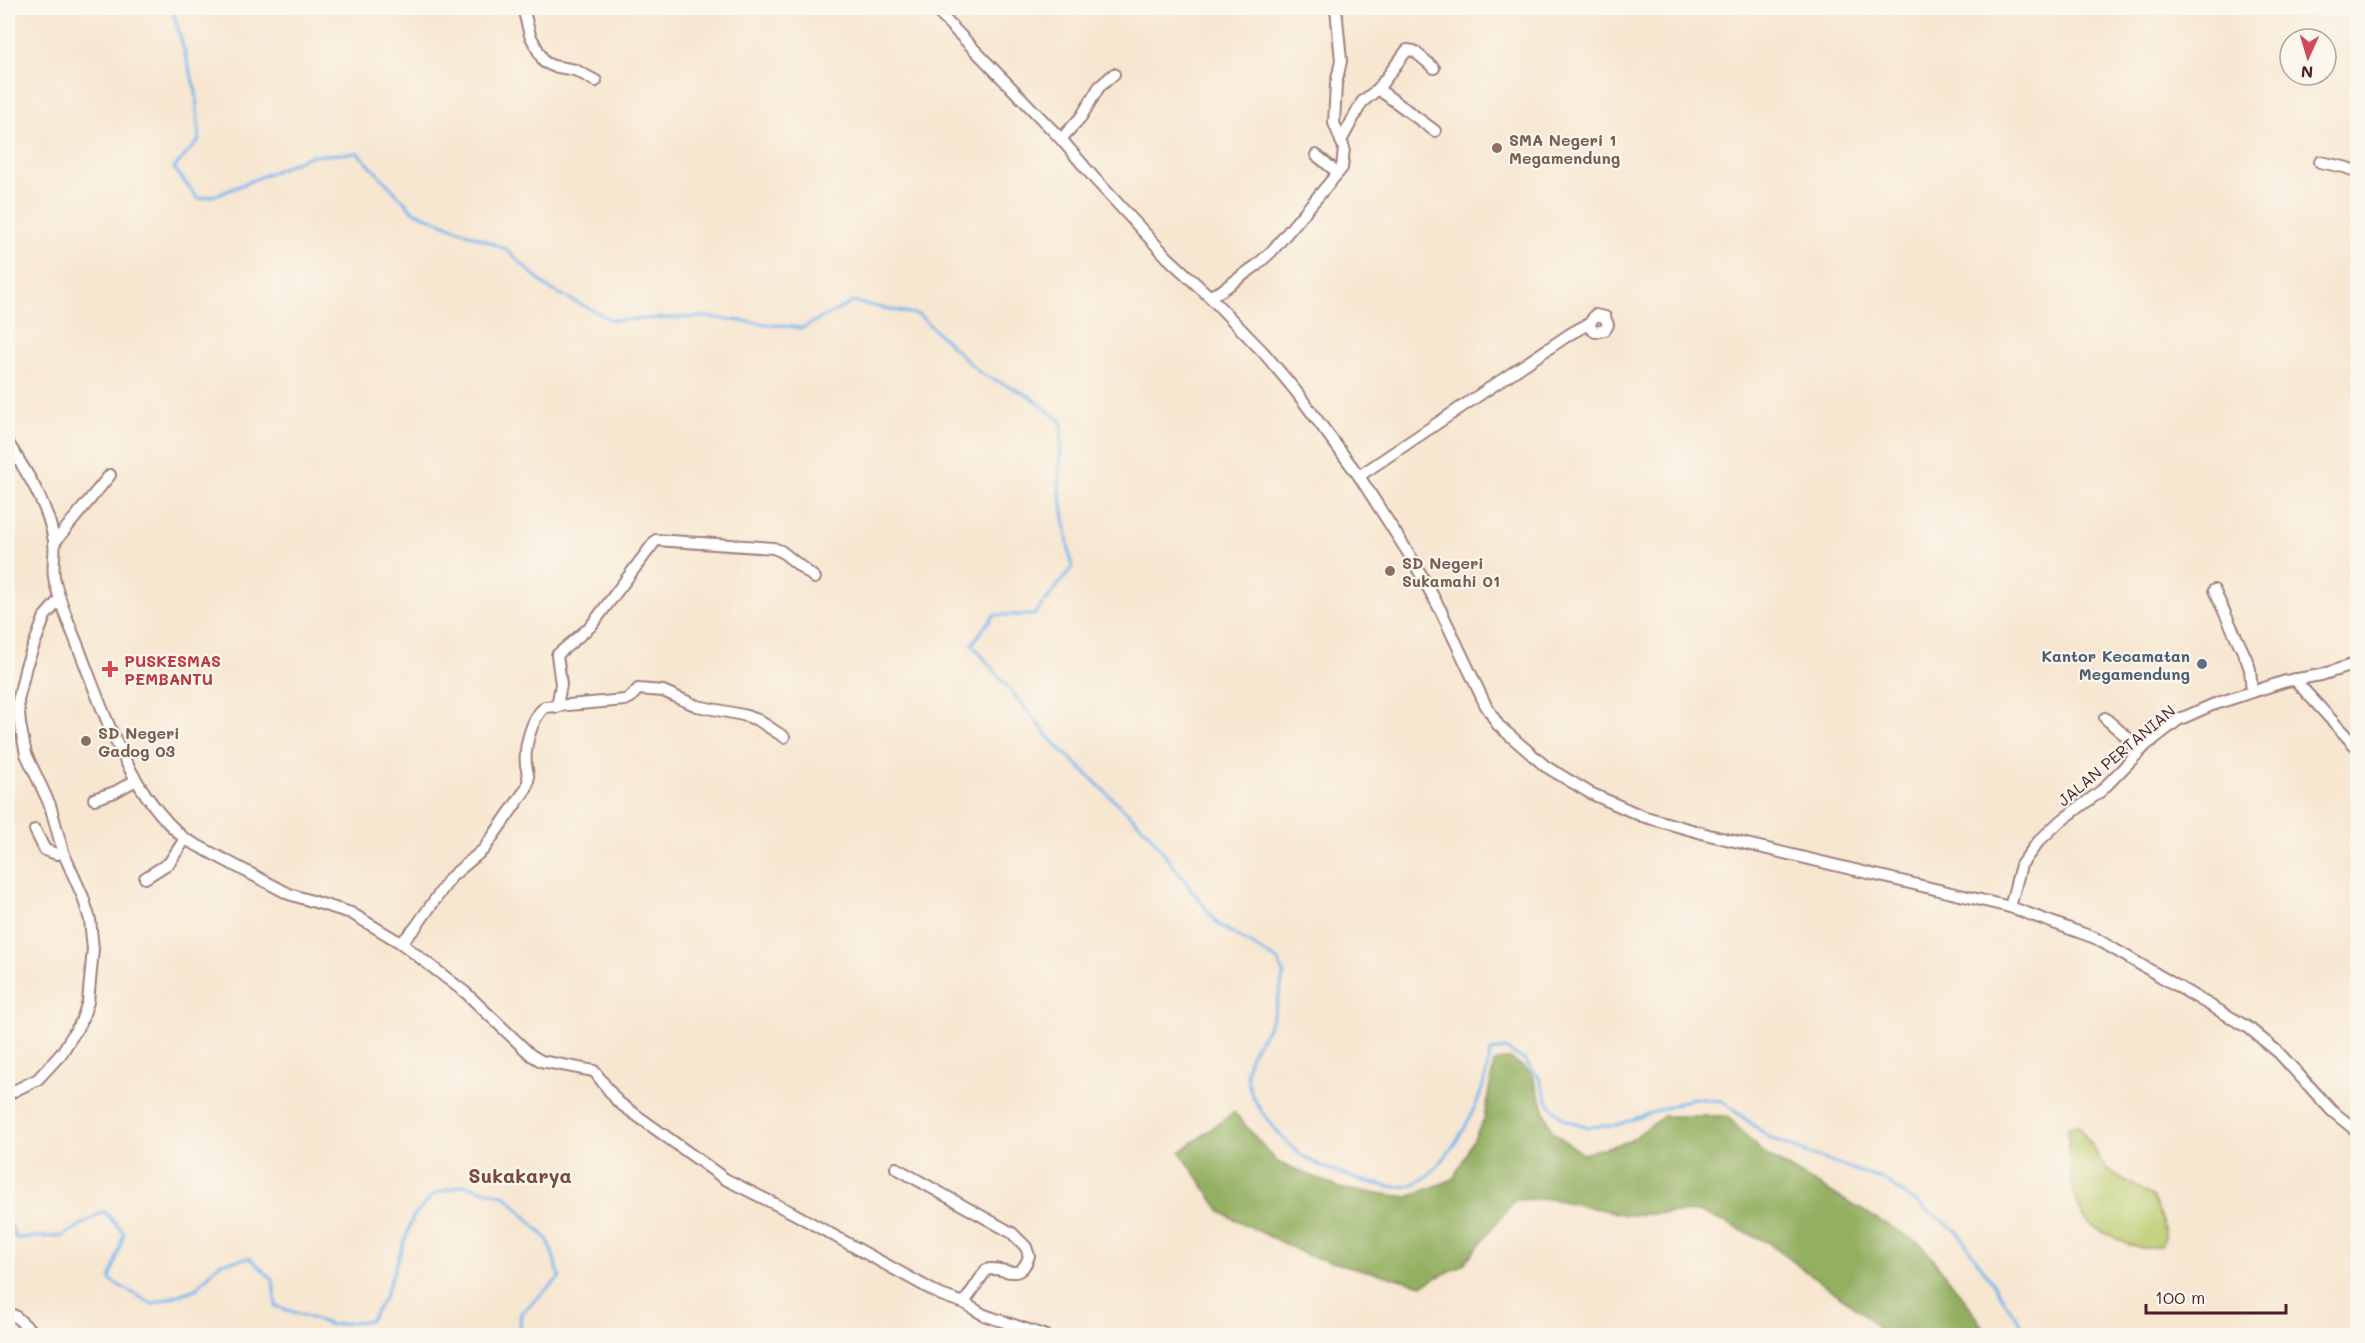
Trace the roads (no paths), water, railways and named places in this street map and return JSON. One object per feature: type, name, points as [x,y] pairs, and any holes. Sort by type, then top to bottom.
[{"type":"street","points":[[522,8],[530,35],[544,62],[548,65],[575,70],[596,81]]},
{"type":"street","points":[[934,8],[1061,139],[1167,257],[1209,296],[1276,368],[1359,476],[1414,562],[1442,611],[1485,704],[1498,725],[1545,766],[1590,793],[1642,816],[1709,835],[2010,907],[2095,938],[2249,1028],[2279,1053],[2332,1111],[2358,1132]]},
{"type":"street","points":[[1209,296],[1221,291],[1257,265],[1338,173],[1344,160],[1334,119],[1336,84],[1341,61],[1336,8]]},
{"type":"street","points":[[1341,141],[1362,102],[1378,89],[1407,50],[1414,51],[1434,68]]},
{"type":"street","points":[[1061,139],[1081,117],[1099,87],[1114,74]]},
{"type":"street","points":[[1378,89],[1435,131]]},
{"type":"street","points":[[1316,155],[1338,173]]},
{"type":"street","points":[[2320,162],[2358,172]]},
{"type":"street","points":[[1359,476],[1590,323]]},
{"type":"street","points":[[8,442],[35,487],[45,509],[54,543],[54,578],[60,599],[106,720],[136,780],[171,827],[185,839],[289,894],[351,913],[401,943],[466,993],[531,1055],[541,1061],[594,1071],[618,1102],[725,1179],[793,1212],[941,1295],[964,1303],[984,1315],[1046,1335]]},
{"type":"street","points":[[54,543],[110,475]]},
{"type":"street","points":[[557,707],[561,688],[557,655],[591,626],[656,540],[773,548],[781,551],[815,578]]},
{"type":"street","points":[[2214,590],[2246,658],[2250,669],[2252,692]]},
{"type":"street","points":[[8,1095],[38,1078],[51,1066],[81,1022],[88,1002],[93,949],[90,920],[83,897],[63,852],[50,805],[23,745],[13,700],[45,616],[60,599]]},
{"type":"street","name":"JALAN PERTANIAN","points":[[2010,907],[2019,870],[2030,852],[2057,824],[2102,791],[2137,754],[2185,716],[2294,679],[2321,675],[2358,663]]},
{"type":"street","points":[[2294,679],[2358,749]]},
{"type":"street","points":[[401,943],[415,928],[451,877],[484,849],[526,789],[529,778],[526,754],[532,729],[542,709],[551,705],[557,707],[592,701],[625,700],[638,689],[657,690],[696,706],[730,711],[750,718],[784,737]]},
{"type":"street","points":[[2106,718],[2129,739],[2137,754]]},
{"type":"street","points":[[94,799],[116,792],[136,780]]},
{"type":"street","points":[[35,830],[45,849],[57,854],[63,852]]},
{"type":"street","points":[[145,878],[169,863],[185,839]]},
{"type":"street","points":[[896,1168],[1012,1233],[1026,1246],[1029,1256],[1023,1268],[1012,1273],[992,1268],[986,1270],[964,1303]]},
{"type":"street","points":[[8,1312],[37,1335]]},
{"type":"waterway","points":[[172,8],[196,92],[199,140],[174,168],[198,199],[220,194],[310,156],[358,153],[413,211],[506,249],[548,288],[612,320],[706,317],[802,328],[853,302],[919,315],[980,373],[1028,395],[1062,422],[1059,486],[1072,568],[1034,615],[994,615],[972,644],[1055,744],[1147,831],[1218,924],[1278,961],[1284,973],[1278,1000],[1269,1026],[1250,1058],[1247,1070],[1248,1081],[1266,1118],[1303,1156],[1338,1173],[1369,1182],[1397,1187],[1418,1182],[1440,1163],[1459,1137],[1478,1100],[1491,1051],[1506,1049],[1524,1060],[1538,1076],[1549,1104],[1565,1120],[1589,1127],[1617,1125],[1693,1098],[1722,1101],[1770,1138],[1884,1180],[1957,1231],[2029,1336]]},
{"type":"waterway","points":[[8,1219],[16,1238],[63,1236],[104,1211],[124,1233],[110,1280],[152,1304],[196,1289],[220,1263],[250,1258],[273,1280],[276,1306],[331,1325],[370,1320],[384,1299],[413,1217],[434,1194],[463,1185],[506,1196],[548,1240],[560,1277],[521,1313],[519,1336]]},
{"type":"place","name":"SMA Negeri 1 Megamendung","points":[[1497,148]]},
{"type":"place","name":"SD Negeri Sukamahi 01","points":[[1390,571]]},
{"type":"place","name":"Kantor Kecamatan Megamendung","points":[[2202,664]]},
{"type":"place","name":"PUSKESMAS PEMBANTU","points":[[110,669]]},
{"type":"place","name":"SD Negeri Gadog 03","points":[[86,741]]},
{"type":"district","name":"Sukakarya","points":[[520,1175]]}]
